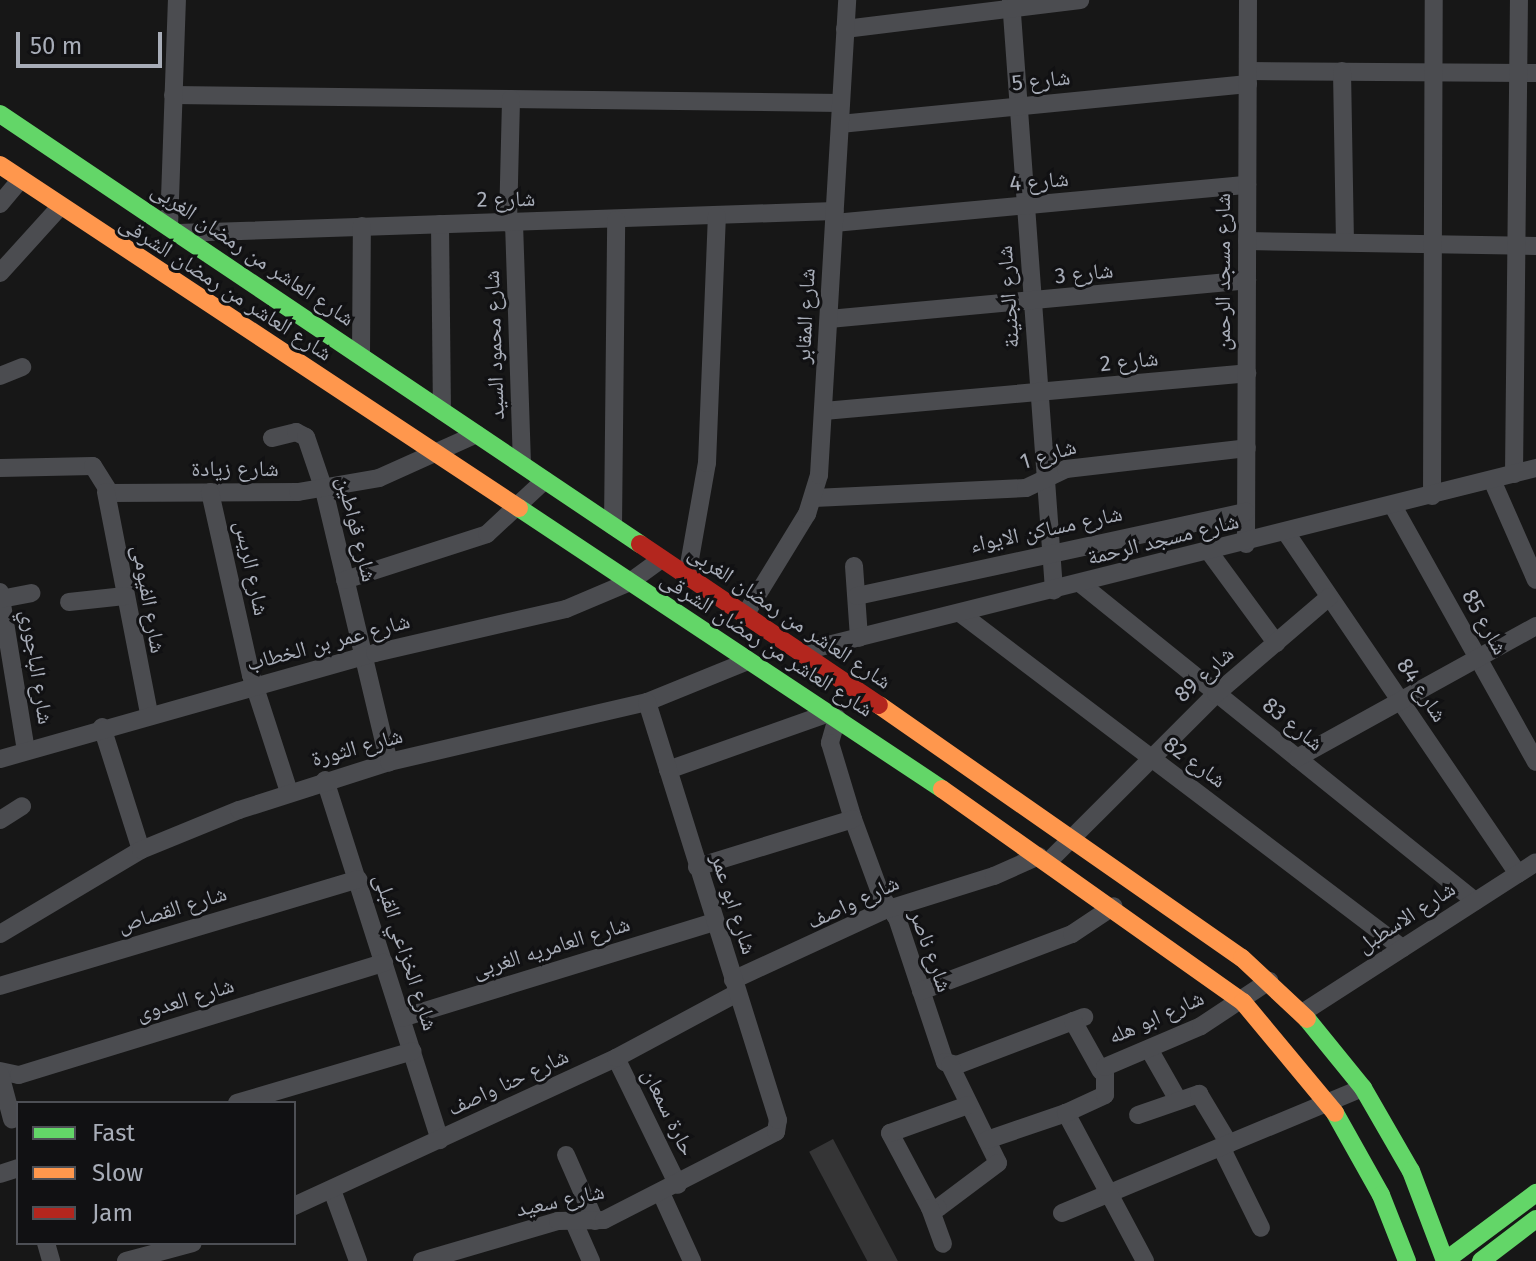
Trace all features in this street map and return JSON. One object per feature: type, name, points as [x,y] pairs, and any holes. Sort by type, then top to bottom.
[{"type":"street","points":[[174,230],[173,95],[177,0]]},
{"type":"street","name":"شارع المقابر","points":[[739,611],[814,498],[824,411],[847,0]]},
{"type":"street","points":[[845,29],[1012,5],[1080,0]]},
{"type":"street","name":"شارع مسجد الرحمن","points":[[1246,544],[1248,0]]},
{"type":"street","points":[[1432,496],[1434,0]]},
{"type":"street","points":[[1514,474],[1517,246],[1527,72],[1519,0]]},
{"type":"street","name":"شارع الجنينة","points":[[1012,5],[1054,590]]},
{"type":"street","points":[[1342,71],[1345,240]]},
{"type":"street","name":"شارع 5","points":[[840,124],[1248,78],[1342,71],[1527,72]]},
{"type":"street","points":[[173,95],[841,103]]},
{"type":"street","name":"شارع محمود السيد","points":[[511,99],[511,223],[522,464]]},
{"type":"street","name":"شارع العاشر من رمضان الغربى","points":[[0,114],[879,705],[1269,981],[1302,1013],[1363,1088],[1411,1171],[1445,1261]]},
{"type":"street","points":[[40,194],[70,161]]},
{"type":"street","name":"شارع العاشر من رمضان الشرقى","points":[[0,165],[59,208],[859,733],[1114,906],[1243,1002],[1329,1103],[1381,1195],[1407,1261]]},
{"type":"street","points":[[0,204],[20,180]]},
{"type":"street","name":"شارع 4","points":[[835,217],[1025,207],[1247,185]]},
{"type":"street","points":[[0,273],[59,208]]},
{"type":"street","points":[[687,576],[707,463],[717,216]]},
{"type":"street","name":"شارع 2","points":[[174,230],[717,216],[835,217]]},
{"type":"street","points":[[613,526],[616,220]]},
{"type":"street","points":[[440,224],[442,411]]},
{"type":"street","points":[[361,355],[362,226]]},
{"type":"street","points":[[1247,241],[1345,240],[1536,246]]},
{"type":"street","name":"شارع 3","points":[[829,319],[1247,280]]},
{"type":"street","points":[[0,376],[22,367]]},
{"type":"street","name":"شارع 2","points":[[824,411],[1039,395],[1247,373]]},
{"type":"street","name":"شارع قواطين","points":[[272,438],[304,434],[324,490],[389,762]]},
{"type":"street","name":"شارع زيادة","points":[[106,492],[324,490],[379,478],[437,456],[477,434]]},
{"type":"street","name":"شارع 1","points":[[814,498],[1026,488],[1066,469],[1247,448]]},
{"type":"street","points":[[0,468],[93,466],[106,492]]},
{"type":"street","name":"شارع مسجد الرحمة","points":[[800,652],[1287,534],[1536,468]]},
{"type":"street","points":[[345,580],[462,546],[519,509],[545,480]]},
{"type":"street","points":[[1492,480],[1536,580]]},
{"type":"street","name":"شارع الفيومى","points":[[106,492],[149,713]]},
{"type":"street","name":"شارع الريس","points":[[210,492],[254,687],[289,792]]},
{"type":"street","name":"شارع 85","points":[[1393,506],[1536,762]]},
{"type":"street","name":"شارع مساكن الايواء","points":[[857,596],[1246,512]]},
{"type":"street","name":"شارع 84","points":[[1287,534],[1518,874]]},
{"type":"street","points":[[1210,553],[1276,643]]},
{"type":"street","name":"شارع عمر بن الخطاب","points":[[0,759],[149,713],[566,609],[630,582],[662,559]]},
{"type":"street","points":[[854,566],[859,638]]},
{"type":"street","name":"شارع 83","points":[[1081,584],[1475,901]]},
{"type":"street","points":[[1,596],[31,593]]},
{"type":"street","name":"شارع الباجوري","points":[[1,596],[26,750]]},
{"type":"street","points":[[69,602],[125,596]]},
{"type":"street","name":"شارع 89","points":[[1044,859],[1070,839],[1149,757],[1216,694],[1329,597]]},
{"type":"street","points":[[709,635],[739,611]]},
{"type":"street","name":"شارع 82","points":[[960,613],[1402,948]]},
{"type":"street","points":[[1297,758],[1536,626]]},
{"type":"street","name":"شارع الثورة","points":[[0,934],[141,850],[289,792],[389,762],[647,702],[748,661]]},
{"type":"street","name":"شارع ابو عمر","points":[[647,702],[778,1120]]},
{"type":"street","points":[[859,733],[879,705]]},
{"type":"street","points":[[668,770],[833,716]]},
{"type":"street","name":"شارع ناصر","points":[[833,716],[830,743],[853,819],[921,991],[942,1057],[950,1065],[987,1140]]},
{"type":"street","points":[[102,727],[141,850]]},
{"type":"street","name":"شارع الخزاعي القبلى","points":[[325,780],[440,1140]]},
{"type":"street","points":[[0,820],[22,806]]},
{"type":"street","points":[[697,867],[853,819]]},
{"type":"street","name":"شارع واصف","points":[[735,986],[889,908],[1044,859]]},
{"type":"street","name":"شارع الاسطبل","points":[[1302,1013],[1536,862]]},
{"type":"street","name":"شارع القصاص","points":[[0,986],[358,879]]},
{"type":"street","points":[[921,991],[1072,934],[1114,906]]},
{"type":"street","name":"شارع العامريه الغربى","points":[[402,1018],[715,922]]},
{"type":"street","name":"شارع العدوى","points":[[0,1072],[19,1075],[384,963]]},
{"type":"street","name":"شارع ابو هله","points":[[1066,1113],[1105,1095],[1101,1071],[1243,1002],[1269,981]]},
{"type":"street","name":"شارع حنا واصف","points":[[296,1205],[616,1058],[735,986]]},
{"type":"street","points":[[950,1065],[1078,1019],[1101,1071]]},
{"type":"street","points":[[1149,1049],[1178,1100]]},
{"type":"street","points":[[244,1101],[412,1051]]},
{"type":"street","name":"حارة سمعان","points":[[616,1058],[669,1189],[692,1261]]},
{"type":"street","points":[[0,1072],[12,1119]]},
{"type":"street","points":[[1062,1213],[1106,1192],[1363,1088]]},
{"type":"street","points":[[1138,1115],[1178,1100],[1203,1096],[1261,1228]]},
{"type":"street","points":[[943,1244],[930,1208],[890,1133],[968,1105]]},
{"type":"street","points":[[930,1208],[938,1208],[997,1165],[987,1140],[1066,1113],[1145,1261]]},
{"type":"street","name":"شارع سعيد","points":[[422,1261],[476,1254],[573,1220],[595,1221],[669,1189],[771,1136],[778,1120]]},
{"type":"street","points":[[566,1155],[595,1221]]},
{"type":"street","points":[[332,1190],[358,1261]]},
{"type":"street","points":[[1445,1261],[1536,1193]]},
{"type":"street","points":[[1481,1261],[1536,1219]]},
{"type":"street","points":[[573,1220],[591,1261]]},
{"type":"street","points":[[126,1261],[186,1245]]},
{"type":"building","points":[[833,1139],[898,1261],[867,1261],[809,1152]]},
{"type":"traffic: fast","points":[[0,114],[640,544]]},
{"type":"traffic: fast","points":[[519,508],[942,789]]},
{"type":"traffic: fast","points":[[1307,1019],[1363,1088],[1411,1171],[1445,1261],[1536,1193]]},
{"type":"traffic: fast","points":[[1335,1113],[1381,1195],[1407,1261]]},
{"type":"traffic: fast","points":[[1481,1261],[1536,1219]]},
{"type":"traffic: slow","points":[[0,165],[519,508]]},
{"type":"traffic: slow","points":[[879,705],[1242,958],[1307,1019]]},
{"type":"traffic: slow","points":[[942,789],[1243,1002],[1335,1113]]},
{"type":"traffic: jam","points":[[640,544],[879,705]]}]
